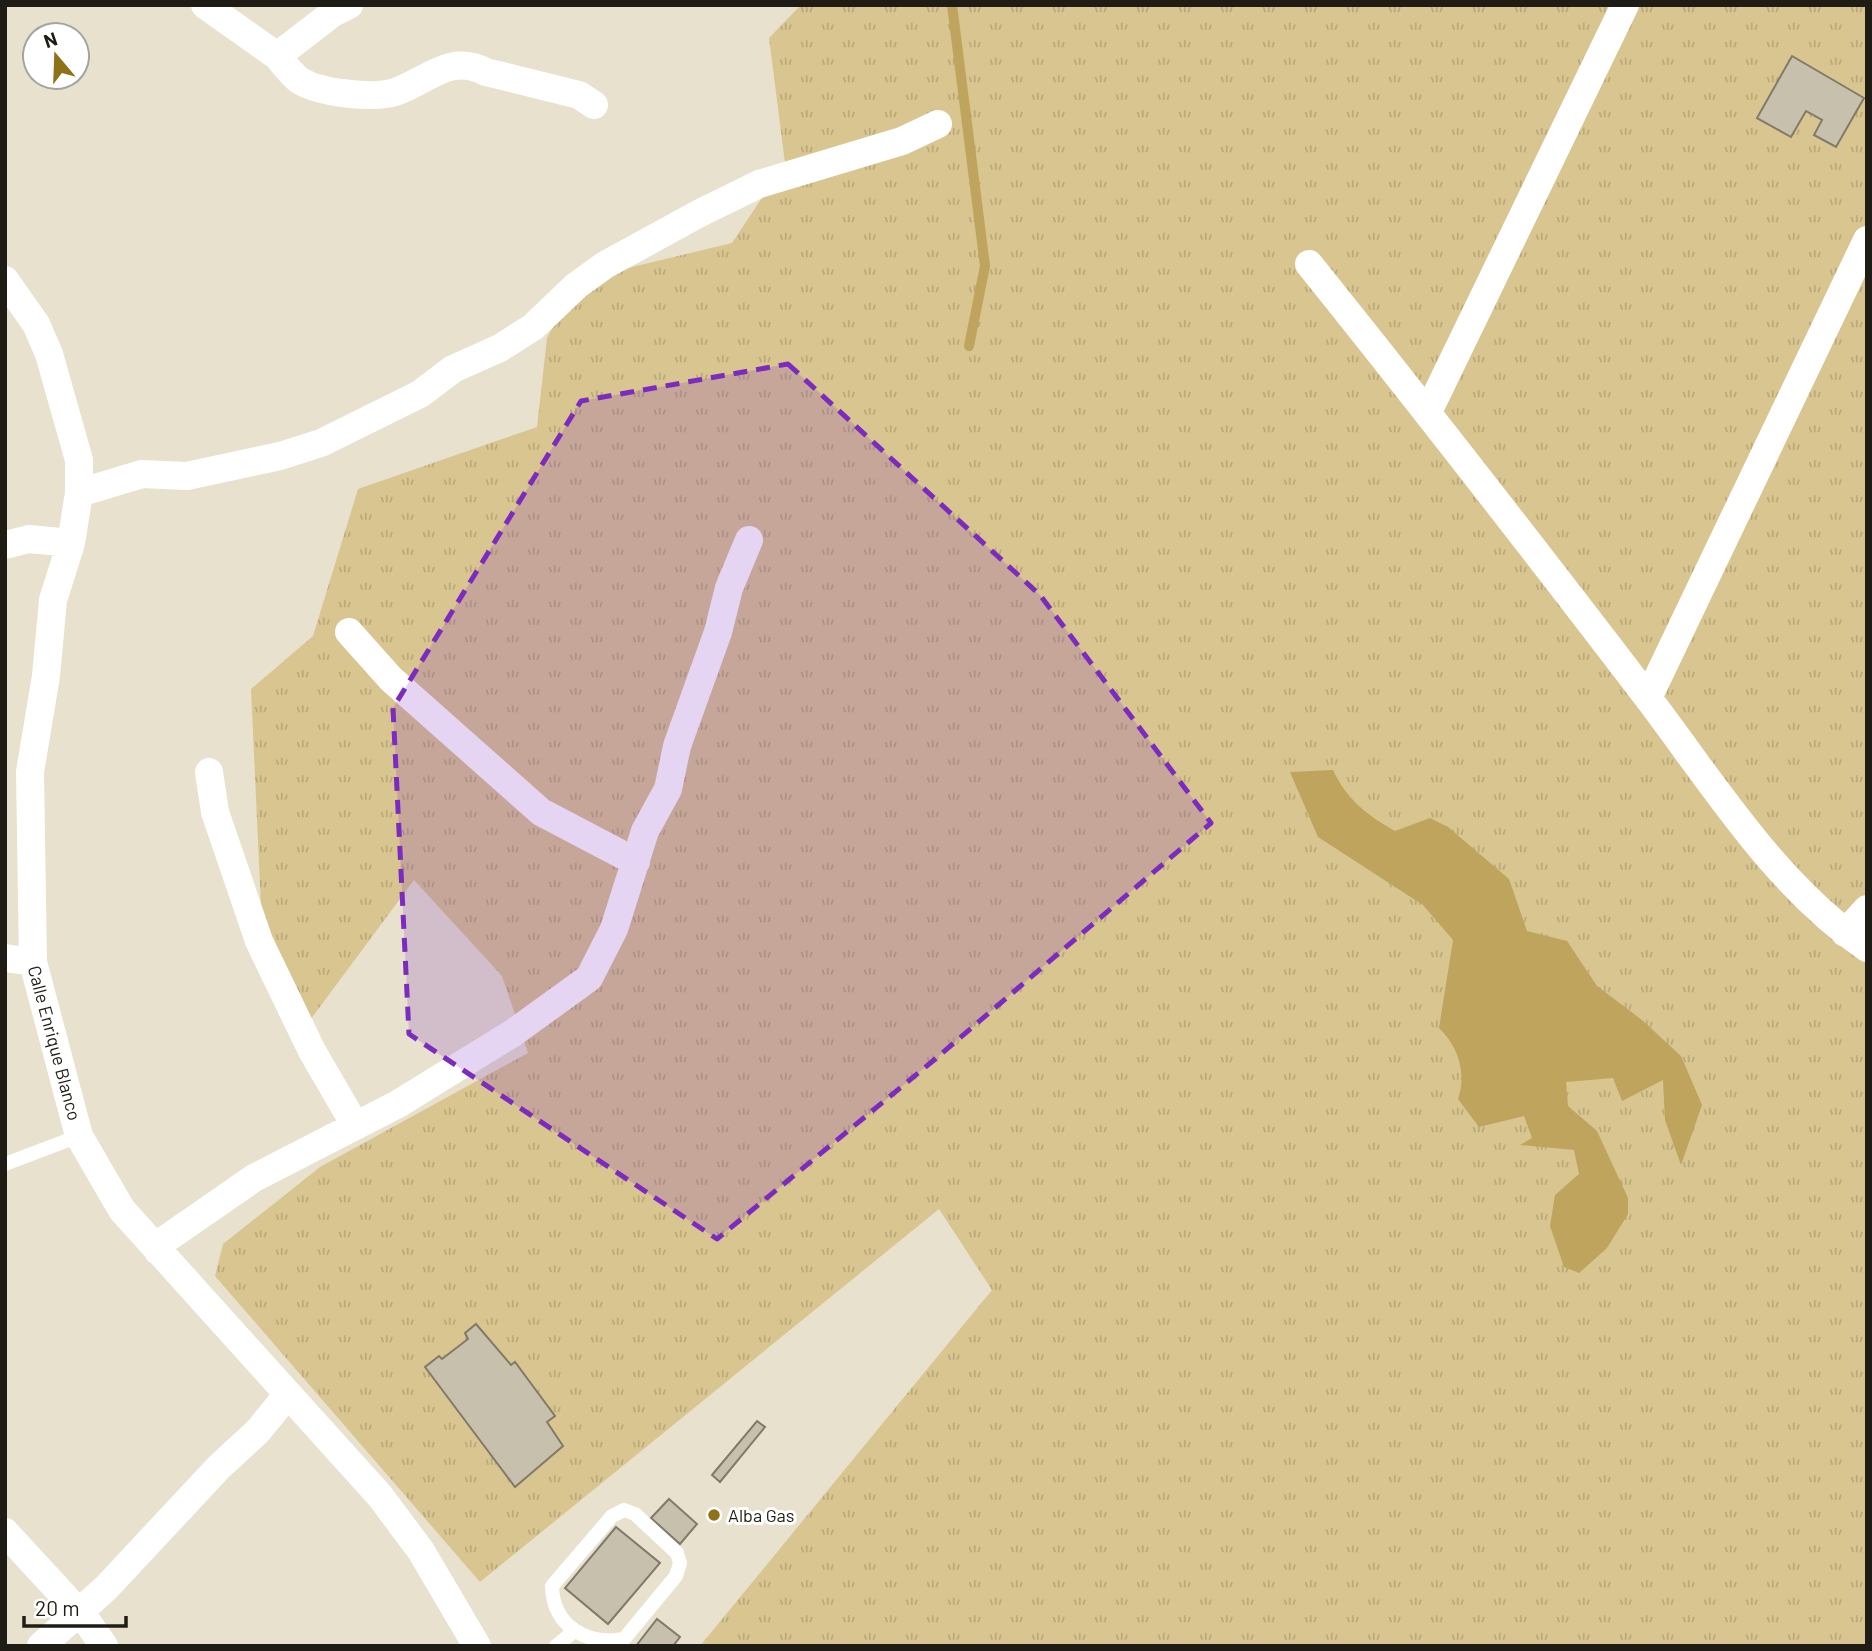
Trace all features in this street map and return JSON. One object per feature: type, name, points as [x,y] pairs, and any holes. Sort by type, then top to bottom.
[{"type":"street","points":[[205,5],[277,56],[298,79],[319,90],[393,93],[444,67],[472,65],[486,72],[579,95],[594,105]]},
{"type":"street","points":[[277,56],[332,13],[349,5]]},
{"type":"street","points":[[1428,412],[1625,5]]},
{"type":"street","points":[[79,493],[142,474],[187,476],[280,456],[321,443],[420,394],[453,369],[500,348],[533,327],[576,286],[605,265],[700,213],[759,184],[902,141],[938,124]]},
{"type":"street","points":[[1648,698],[1867,240]]},
{"type":"street","points":[[1309,264],[1428,412],[1648,698],[1755,843],[1856,940],[1867,909]]},
{"type":"street","name":"Calle Enrique Blanco","points":[[5,280],[36,324],[49,354],[79,460],[79,493],[71,543],[53,600],[46,676],[30,772],[19,960],[79,1136],[122,1210],[380,1496],[421,1551],[477,1646]]},
{"type":"street","points":[[5,545],[29,539],[71,543]]},
{"type":"street","points":[[158,1251],[166,1239],[254,1178],[398,1104],[513,1033],[589,978],[614,929],[645,831],[668,789],[677,746],[718,632],[729,588],[749,540]]},
{"type":"street","points":[[349,632],[391,679],[541,812],[636,862]]},
{"type":"street","points":[[209,772],[215,812],[259,942],[312,1051],[355,1125]]},
{"type":"street","points":[[41,1646],[140,1553],[219,1467],[258,1431],[288,1394]]},
{"type":"street","points":[[5,1532],[79,1611],[104,1646]]},
{"type":"lane","points":[[5,1164],[79,1136]]},
{"type":"lane","points":[[624,1510],[635,1514],[677,1553],[680,1563],[676,1576],[624,1639],[600,1642],[573,1632],[558,1612],[552,1598],[552,1586],[612,1516],[624,1510]]},
{"type":"lane","points":[[556,1646],[573,1632]]},
{"type":"highlighted area","points":[[788,364],[1040,595],[1211,823],[934,1060],[717,1239],[409,1034],[393,708],[581,401]]},
{"type":"green space","points":[[801,5],[1867,5],[1867,1646],[700,1646],[992,1290],[939,1209],[480,1582],[215,1276],[223,1244],[320,1167],[528,1053],[502,976],[414,880],[299,1035],[263,950],[251,689],[313,636],[358,489],[537,427],[547,338],[578,280],[732,243],[785,163],[769,38]]},
{"type":"shaded area","points":[[1333,770],[1359,806],[1395,831],[1430,818],[1448,827],[1509,879],[1527,931],[1567,941],[1597,986],[1642,1020],[1681,1056],[1702,1105],[1681,1165],[1665,1120],[1663,1080],[1622,1101],[1613,1078],[1566,1082],[1568,1106],[1597,1131],[1628,1198],[1628,1214],[1607,1248],[1579,1273],[1564,1267],[1550,1226],[1555,1195],[1579,1174],[1574,1150],[1520,1145],[1532,1138],[1524,1116],[1479,1127],[1458,1099],[1462,1079],[1459,1060],[1446,1035],[1439,1028],[1453,940],[1423,905],[1318,837],[1290,772]]},
{"type":"building","points":[[1792,56],[1864,98],[1836,147],[1814,135],[1822,120],[1806,111],[1791,137],[1757,118]]},
{"type":"building","points":[[476,1324],[511,1365],[515,1362],[555,1416],[547,1422],[563,1446],[515,1487],[425,1367],[439,1356],[442,1359],[468,1339],[465,1333]]},
{"type":"building","points":[[757,1421],[765,1427],[720,1482],[712,1475]]},
{"type":"building","points":[[669,1499],[697,1524],[680,1544],[651,1518]]},
{"type":"building","points":[[616,1527],[660,1563],[608,1624],[565,1588]]},
{"type":"building","points":[[657,1619],[680,1637],[673,1646],[636,1646]]},
{"type":"waterway","points":[[952,5],[985,266],[969,346]]},
{"type":"place","name":"Alba Gas","points":[[714,1515]]}]
